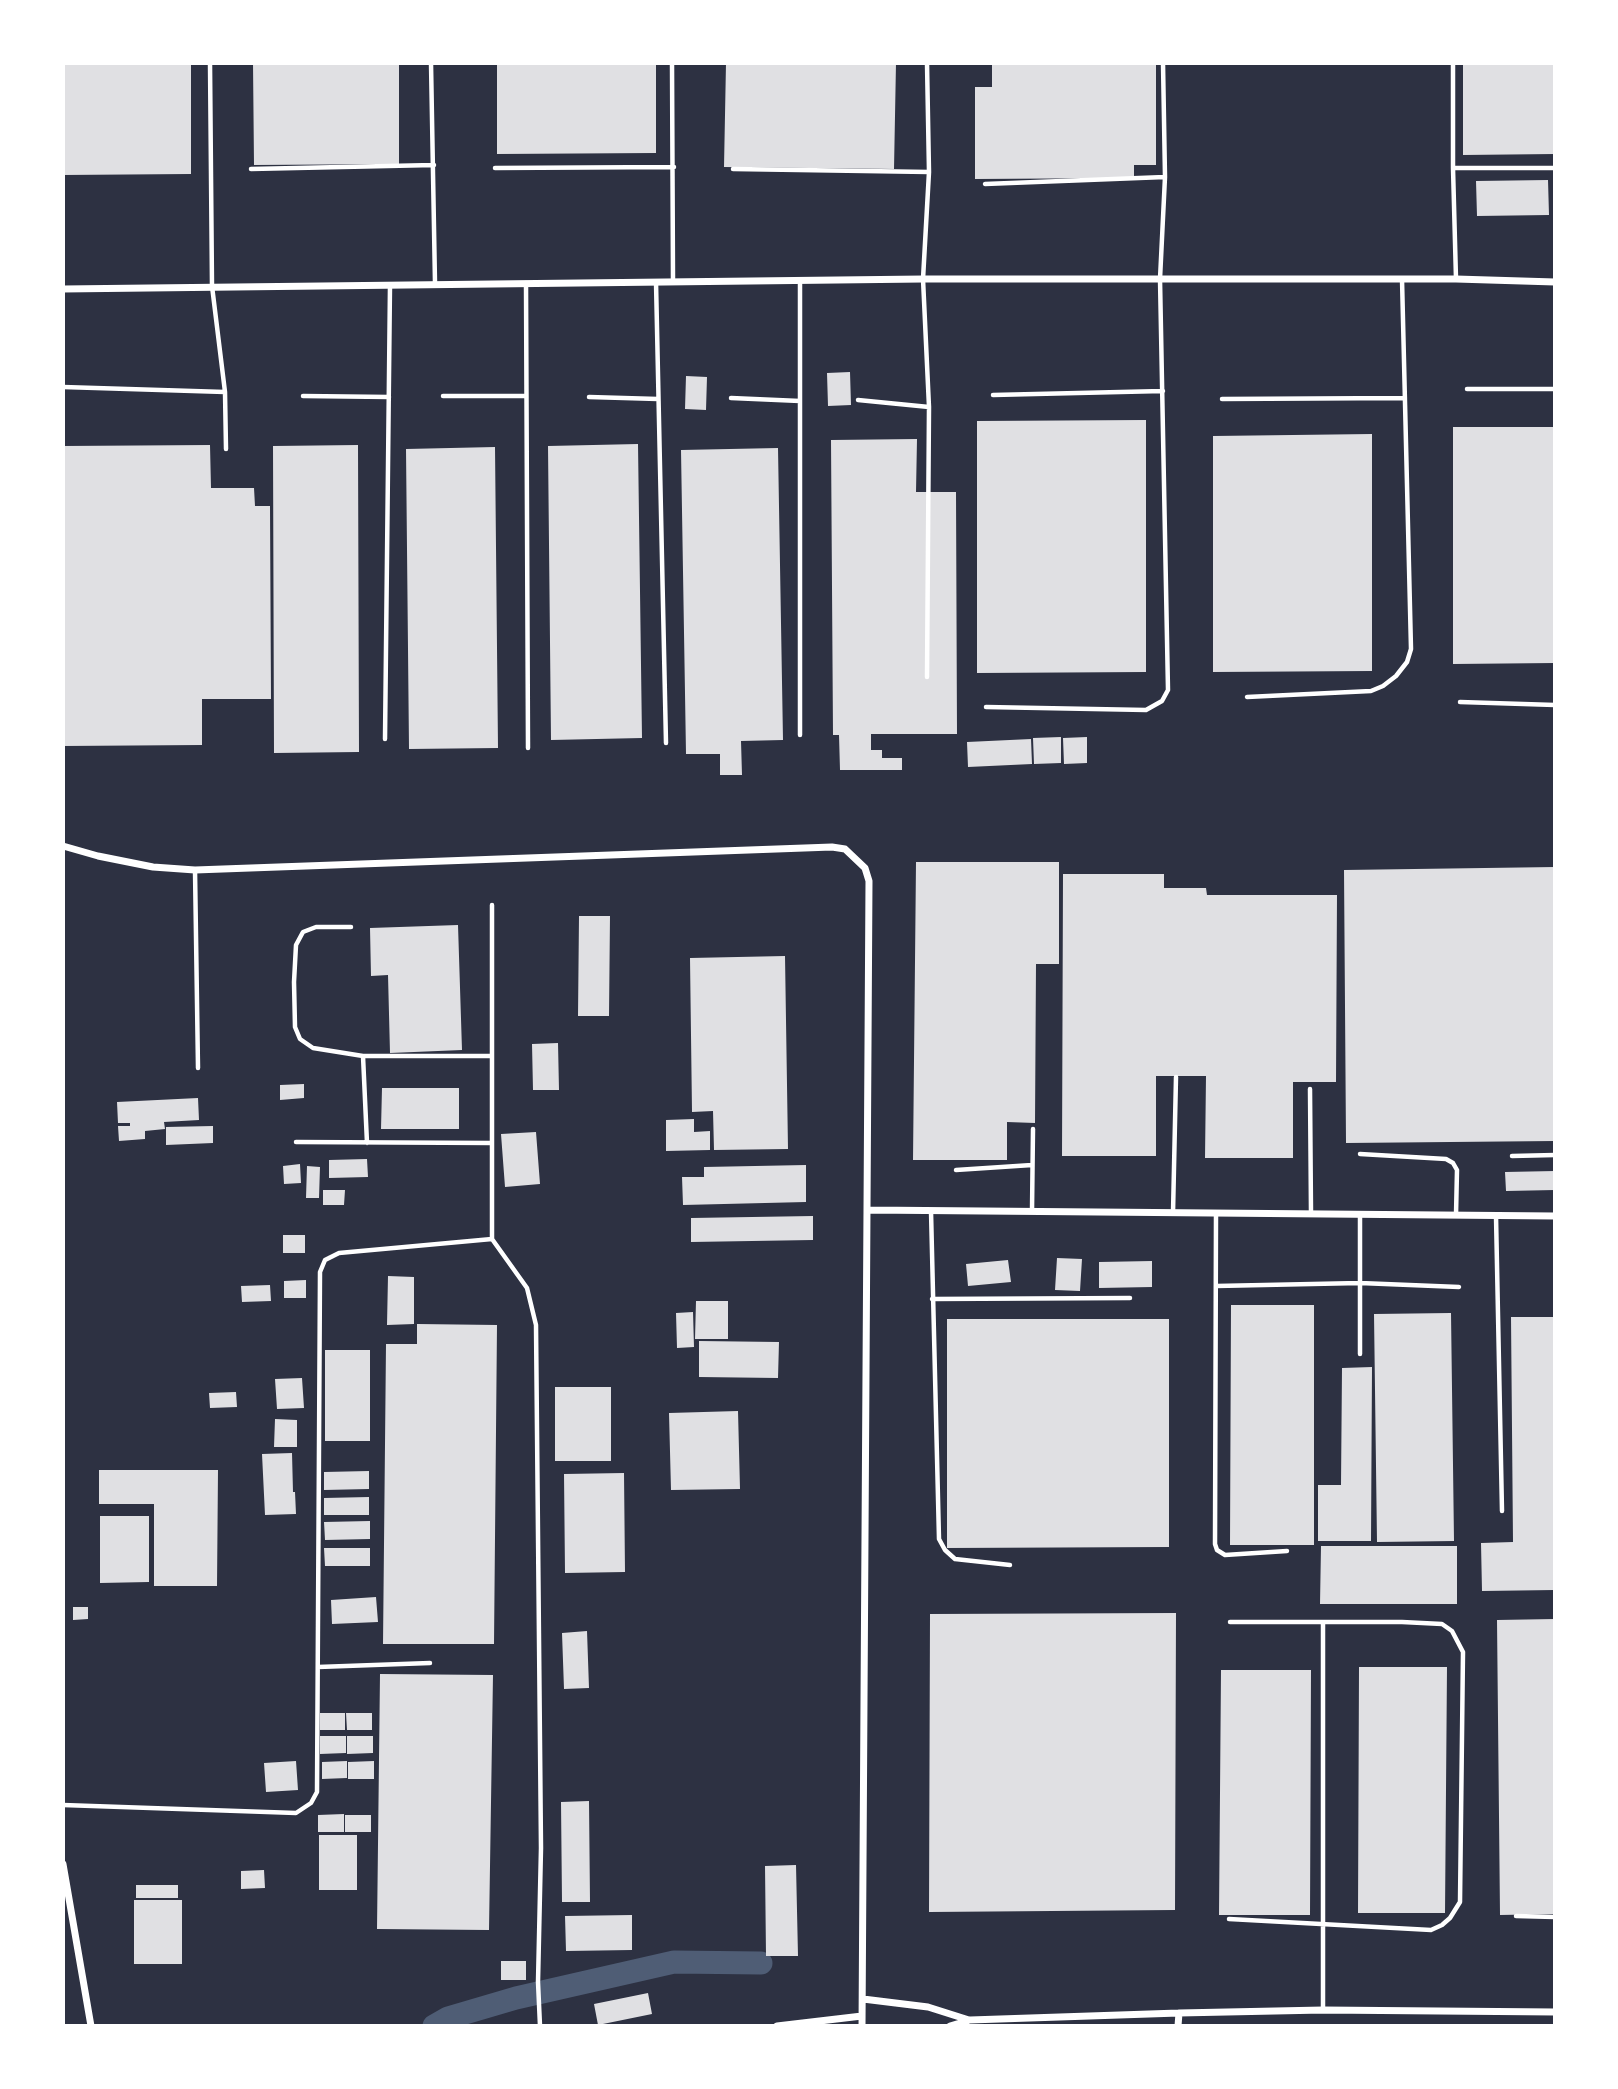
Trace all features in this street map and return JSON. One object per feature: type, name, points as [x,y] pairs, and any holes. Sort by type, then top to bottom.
[{"type":"street","points":[[63,289],[923,279],[1456,279],[1555,282]]},
{"type":"street","points":[[63,846],[153,866],[195,870],[832,847],[845,849],[865,868],[869,881],[862,2026]]},
{"type":"street","points":[[868,1210],[1555,1216]]},
{"type":"street","points":[[63,1864],[91,2026]]},
{"type":"street","points":[[863,1999],[928,2007],[970,2020]]},
{"type":"street","points":[[950,2026],[970,2020],[1179,2013],[1323,2010],[1555,2012]]},
{"type":"street","points":[[1178,2026],[1179,2013]]},
{"type":"street","points":[[777,2026],[862,2016]]},
{"type":"lane","points":[[210,63],[212,286],[225,392],[226,449]]},
{"type":"lane","points":[[431,63],[435,283]]},
{"type":"lane","points":[[672,63],[673,282]]},
{"type":"lane","points":[[927,63],[929,172],[923,279],[929,407],[927,677]]},
{"type":"lane","points":[[986,707],[1146,710],[1154,707],[1168,690],[1160,279],[1165,177],[1163,63]]},
{"type":"lane","points":[[1453,63],[1456,279]]},
{"type":"lane","points":[[251,169],[434,165]]},
{"type":"lane","points":[[495,168],[674,167]]},
{"type":"lane","points":[[1453,168],[1555,168]]},
{"type":"lane","points":[[733,169],[929,172]]},
{"type":"lane","points":[[985,184],[1165,177]]},
{"type":"lane","points":[[1247,697],[1371,691],[1396,676],[1407,662],[1411,649],[1402,279]]},
{"type":"lane","points":[[800,280],[800,736]]},
{"type":"lane","points":[[656,282],[666,743]]},
{"type":"lane","points":[[526,283],[528,748]]},
{"type":"lane","points":[[385,739],[390,284]]},
{"type":"lane","points":[[63,387],[225,392]]},
{"type":"lane","points":[[1467,389],[1555,389]]},
{"type":"lane","points":[[993,395],[1163,391]]},
{"type":"lane","points":[[303,396],[389,397]]},
{"type":"lane","points":[[443,396],[526,396]]},
{"type":"lane","points":[[589,397],[658,399]]},
{"type":"lane","points":[[731,398],[800,401]]},
{"type":"lane","points":[[1222,400],[1405,398]]},
{"type":"lane","points":[[858,400],[929,407]]},
{"type":"lane","points":[[1460,702],[1555,705]]},
{"type":"lane","points":[[195,870],[198,1068]]},
{"type":"lane","points":[[492,905],[492,1238],[527,1288],[536,1325],[540,2026]]},
{"type":"lane","points":[[351,927],[317,927],[303,932],[296,945],[295,1027],[300,1039],[313,1048],[363,1056],[492,1055]]},
{"type":"lane","points":[[363,1056],[367,1143]]},
{"type":"lane","points":[[1172,1213],[1176,1077]]},
{"type":"lane","points":[[1310,1088],[1311,1213]]},
{"type":"lane","points":[[1032,1212],[1033,1129]]},
{"type":"lane","points":[[296,1142],[492,1143]]},
{"type":"lane","points":[[1360,1154],[1446,1159],[1453,1163],[1457,1170],[1455,1215]]},
{"type":"lane","points":[[1512,1156],[1555,1155]]},
{"type":"lane","points":[[956,1170],[1032,1165]]},
{"type":"lane","points":[[931,1211],[939,1539],[945,1550],[956,1559],[1010,1565]]},
{"type":"lane","points":[[1216,1213],[1215,1544],[1217,1550],[1225,1555],[1287,1551]]},
{"type":"lane","points":[[1360,1214],[1360,1354]]},
{"type":"lane","points":[[1496,1216],[1502,1511]]},
{"type":"lane","points":[[63,1805],[296,1813],[312,1803],[317,1792],[320,1272],[325,1260],[338,1253],[492,1238]]},
{"type":"lane","points":[[1216,1286],[1360,1283],[1459,1287]]},
{"type":"lane","points":[[932,1298],[1130,1298]]},
{"type":"lane","points":[[1229,1919],[1431,1930],[1450,1919],[1460,1902],[1462,1652],[1452,1631],[1442,1624],[1230,1622]]},
{"type":"lane","points":[[1323,1622],[1323,2010]]},
{"type":"lane","points":[[318,1667],[430,1663]]},
{"type":"lane","points":[[1516,1916],[1555,1917]]},
{"type":"building","points":[[63,63],[191,63],[191,174],[63,175]]},
{"type":"building","points":[[253,63],[399,63],[399,164],[254,165]]},
{"type":"building","points":[[497,63],[656,63],[656,153],[497,154]]},
{"type":"building","points":[[726,63],[896,63],[894,169],[724,167]]},
{"type":"building","points":[[992,63],[1156,63],[1156,165],[1134,165],[1134,178],[975,179],[975,87],[992,87]]},
{"type":"building","points":[[1463,63],[1555,63],[1555,154],[1463,155]]},
{"type":"building","points":[[1548,180],[1549,215],[1477,216],[1476,181]]},
{"type":"building","points":[[850,372],[851,405],[828,406],[827,373]]},
{"type":"building","points":[[686,376],[707,377],[706,410],[685,409]]},
{"type":"building","points":[[1146,420],[1146,672],[977,673],[977,421]]},
{"type":"building","points":[[1453,427],[1555,427],[1555,663],[1453,664]]},
{"type":"building","points":[[1372,434],[1372,671],[1213,672],[1213,436]]},
{"type":"building","points":[[917,439],[916,492],[956,492],[957,734],[871,734],[871,750],[882,750],[882,758],[902,758],[902,770],[840,770],[839,735],[833,735],[831,440]]},
{"type":"building","points":[[638,444],[642,738],[551,740],[548,446]]},
{"type":"building","points":[[210,445],[211,488],[254,488],[255,506],[270,506],[271,699],[202,699],[202,745],[63,746],[63,446]]},
{"type":"building","points":[[358,445],[359,752],[274,753],[273,446]]},
{"type":"building","points":[[495,447],[498,748],[409,749],[406,449]]},
{"type":"building","points":[[778,448],[783,740],[741,741],[742,775],[720,775],[720,754],[686,754],[681,450]]},
{"type":"building","points":[[1061,737],[1061,763],[1034,764],[1033,738]]},
{"type":"building","points":[[1087,737],[1087,763],[1064,764],[1063,738]]},
{"type":"building","points":[[1031,739],[1032,764],[968,767],[967,742]]},
{"type":"building","points":[[916,862],[1059,862],[1059,964],[1036,964],[1035,1123],[1007,1122],[1007,1160],[913,1160]]},
{"type":"building","points":[[1555,867],[1555,1141],[1346,1143],[1344,870]]},
{"type":"building","points":[[1063,874],[1164,874],[1164,888],[1206,888],[1207,895],[1337,895],[1336,1082],[1293,1082],[1293,1158],[1205,1158],[1206,1076],[1156,1076],[1156,1156],[1062,1156]]},
{"type":"building","points":[[579,916],[610,916],[609,1016],[578,1016]]},
{"type":"building","points":[[458,925],[462,1050],[390,1053],[388,975],[371,976],[370,928]]},
{"type":"building","points":[[785,956],[788,1149],[714,1150],[713,1111],[692,1112],[690,958]]},
{"type":"building","points":[[558,1043],[559,1090],[533,1090],[532,1044]]},
{"type":"building","points":[[304,1084],[304,1098],[280,1100],[280,1085]]},
{"type":"building","points":[[382,1088],[459,1088],[459,1129],[381,1129]]},
{"type":"building","points":[[198,1098],[199,1120],[164,1122],[165,1129],[145,1131],[145,1139],[119,1141],[118,1126],[130,1126],[130,1123],[118,1123],[117,1102]]},
{"type":"building","points":[[694,1119],[694,1132],[710,1131],[710,1150],[666,1151],[666,1120]]},
{"type":"building","points":[[213,1126],[213,1143],[166,1145],[166,1127]]},
{"type":"building","points":[[536,1132],[540,1184],[505,1187],[501,1134]]},
{"type":"building","points":[[367,1159],[368,1177],[329,1178],[329,1160]]},
{"type":"building","points":[[300,1164],[301,1183],[284,1184],[283,1166]]},
{"type":"building","points":[[806,1165],[806,1202],[683,1205],[682,1177],[704,1177],[704,1167]]},
{"type":"building","points":[[307,1166],[320,1167],[319,1198],[306,1198]]},
{"type":"building","points":[[1555,1171],[1555,1190],[1506,1191],[1505,1172]]},
{"type":"building","points":[[323,1190],[345,1190],[344,1205],[323,1205]]},
{"type":"building","points":[[813,1216],[813,1240],[691,1242],[691,1218]]},
{"type":"building","points":[[283,1235],[305,1235],[305,1253],[283,1253]]},
{"type":"building","points":[[1057,1258],[1082,1259],[1080,1291],[1055,1290]]},
{"type":"building","points":[[1008,1260],[1011,1282],[968,1286],[966,1264]]},
{"type":"building","points":[[1152,1261],[1152,1287],[1099,1288],[1099,1262]]},
{"type":"building","points":[[388,1276],[414,1277],[414,1324],[387,1325]]},
{"type":"building","points":[[306,1280],[306,1298],[284,1298],[284,1281]]},
{"type":"building","points":[[270,1285],[271,1301],[242,1302],[241,1286]]},
{"type":"building","points":[[696,1301],[728,1301],[728,1339],[695,1339]]},
{"type":"building","points":[[1231,1305],[1314,1305],[1314,1545],[1230,1545]]},
{"type":"building","points":[[693,1312],[694,1347],[677,1348],[676,1313]]},
{"type":"building","points":[[1451,1313],[1454,1541],[1377,1542],[1374,1314]]},
{"type":"building","points":[[1511,1317],[1555,1317],[1555,1590],[1482,1591],[1481,1543],[1513,1542]]},
{"type":"building","points":[[947,1319],[1169,1319],[1169,1547],[947,1548]]},
{"type":"building","points":[[417,1324],[497,1325],[494,1644],[383,1644],[386,1344],[417,1344]]},
{"type":"building","points":[[699,1341],[779,1342],[778,1378],[699,1377]]},
{"type":"building","points":[[325,1350],[370,1350],[370,1441],[325,1441]]},
{"type":"building","points":[[1372,1367],[1371,1541],[1318,1541],[1318,1485],[1341,1485],[1342,1368]]},
{"type":"building","points":[[302,1378],[304,1408],[277,1409],[275,1379]]},
{"type":"building","points":[[555,1387],[611,1387],[611,1461],[555,1461]]},
{"type":"building","points":[[236,1392],[237,1407],[210,1408],[209,1393]]},
{"type":"building","points":[[738,1411],[740,1489],[671,1490],[669,1413]]},
{"type":"building","points":[[275,1419],[297,1420],[297,1447],[274,1447]]},
{"type":"building","points":[[292,1453],[296,1514],[265,1515],[262,1454]]},
{"type":"building","points":[[99,1470],[218,1470],[217,1586],[154,1586],[154,1504],[99,1504]]},
{"type":"building","points":[[369,1471],[369,1489],[324,1490],[324,1472]]},
{"type":"building","points":[[624,1473],[625,1572],[565,1573],[564,1474]]},
{"type":"building","points":[[369,1497],[369,1515],[324,1515],[324,1498]]},
{"type":"building","points":[[100,1516],[149,1516],[149,1582],[100,1583]]},
{"type":"building","points":[[370,1521],[370,1539],[325,1540],[324,1522]]},
{"type":"building","points":[[1321,1546],[1457,1546],[1457,1604],[1320,1604]]},
{"type":"building","points":[[324,1548],[370,1548],[370,1566],[325,1566]]},
{"type":"building","points":[[376,1597],[378,1622],[332,1624],[331,1600]]},
{"type":"building","points":[[73,1607],[88,1607],[88,1619],[73,1620]]},
{"type":"building","points":[[1176,1613],[1175,1910],[929,1912],[930,1614]]},
{"type":"building","points":[[1555,1619],[1555,1914],[1500,1915],[1497,1620]]},
{"type":"building","points":[[587,1631],[589,1688],[564,1689],[562,1633]]},
{"type":"building","points":[[1359,1667],[1447,1667],[1445,1913],[1358,1913]]},
{"type":"building","points":[[1221,1670],[1311,1670],[1310,1915],[1219,1915]]},
{"type":"building","points":[[380,1674],[493,1675],[489,1930],[377,1929]]},
{"type":"building","points":[[320,1713],[345,1713],[345,1730],[320,1730]]},
{"type":"building","points":[[346,1713],[372,1713],[372,1730],[347,1730]]},
{"type":"building","points":[[320,1736],[346,1736],[346,1753],[320,1754]]},
{"type":"building","points":[[347,1736],[373,1736],[373,1753],[347,1754]]},
{"type":"building","points":[[296,1761],[298,1790],[266,1792],[264,1763]]},
{"type":"building","points":[[347,1761],[347,1778],[322,1779],[322,1762]]},
{"type":"building","points":[[374,1761],[374,1779],[348,1779],[348,1762]]},
{"type":"building","points":[[589,1801],[590,1902],[562,1902],[561,1802]]},
{"type":"building","points":[[344,1814],[344,1832],[318,1832],[318,1815]]},
{"type":"building","points":[[345,1815],[371,1815],[371,1832],[345,1832]]},
{"type":"building","points":[[319,1835],[357,1835],[357,1890],[319,1890]]},
{"type":"building","points":[[796,1865],[798,1956],[766,1956],[765,1866]]},
{"type":"building","points":[[264,1870],[265,1888],[241,1889],[241,1871]]},
{"type":"building","points":[[136,1885],[178,1885],[178,1898],[136,1898]]},
{"type":"building","points":[[134,1900],[182,1900],[182,1964],[134,1964]]},
{"type":"building","points":[[632,1915],[632,1950],[566,1951],[565,1916]]},
{"type":"building","points":[[501,1961],[526,1961],[526,1980],[501,1980]]},
{"type":"building","points":[[648,1993],[652,2014],[598,2025],[594,2004]]},
{"type":"waterway","points":[[434,2026],[448,2018],[516,1998],[674,1962],[761,1963]]}]
